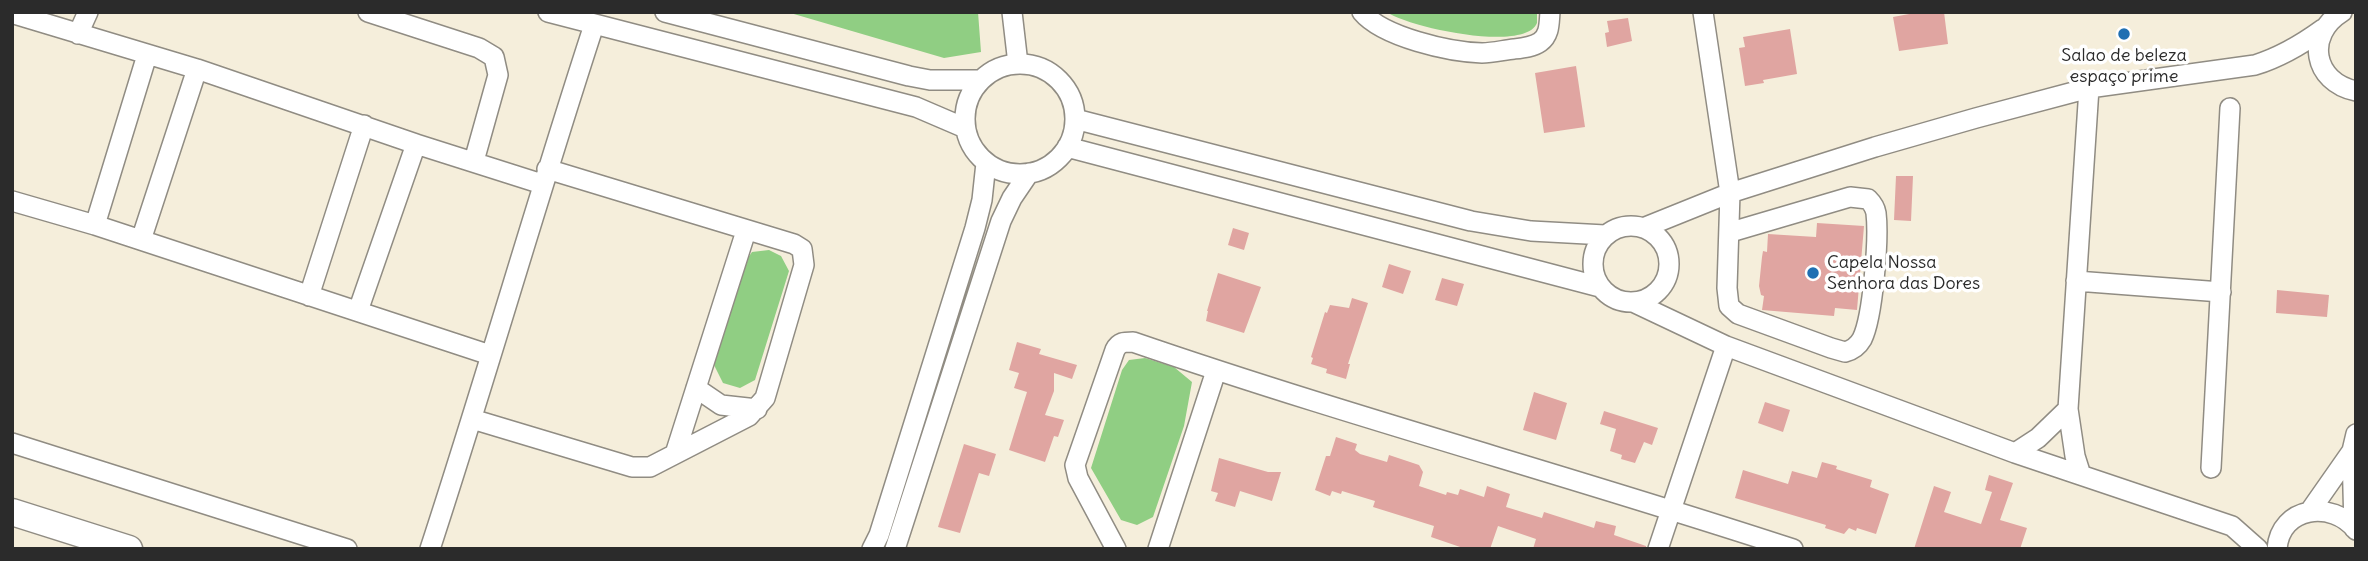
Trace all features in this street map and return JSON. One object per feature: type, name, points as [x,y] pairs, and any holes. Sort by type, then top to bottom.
[{"type":"main road","points":[[12,512],[129,549]]},
{"type":"street","points":[[78,34],[88,12]]},
{"type":"street","points":[[368,12],[479,48],[494,57],[498,75],[474,161]]},
{"type":"street","points":[[548,12],[916,107],[965,128]]},
{"type":"street","points":[[665,12],[909,76],[930,80],[981,80]]},
{"type":"street","points":[[1012,12],[1018,64]]},
{"type":"street","points":[[1362,12],[1371,22],[1387,30],[1435,46],[1482,53],[1528,47],[1540,42],[1547,34],[1550,12]]},
{"type":"street","points":[[1703,12],[1730,193],[1731,232],[1727,288],[1729,306],[1738,314],[1831,348],[1845,352],[1856,346],[1862,339],[1867,324],[1874,258],[1876,211],[1868,199],[1850,197],[1731,232]]},
{"type":"street","points":[[13,14],[197,69],[416,144],[794,244],[802,250],[804,265],[765,398],[749,416],[650,467],[638,468],[472,419]]},
{"type":"street","points":[[1643,228],[1730,193],[1875,147],[2089,89],[2255,65],[2275,59],[2297,48],[2333,18]]},
{"type":"street","points":[[2333,18],[2319,43],[2318,57],[2326,74],[2348,88],[2356,108]]},
{"type":"street","points":[[430,549],[594,25]]},
{"type":"street","points":[[95,225],[148,55]]},
{"type":"street","points":[[1018,64],[1036,66],[1052,74],[1064,86],[1072,102],[1075,120],[1068,147],[1057,159],[1044,169],[1014,174],[986,163],[972,147],[965,128],[965,111],[971,94],[981,80],[992,72],[1018,64]]},
{"type":"street","points":[[141,240],[197,69]]},
{"type":"street","points":[[2081,475],[2075,456],[2068,409],[2089,89]]},
{"type":"street","points":[[2211,468],[2230,108]]},
{"type":"street","points":[[1075,120],[1471,222],[1531,231],[1605,235]]},
{"type":"street","points":[[309,296],[364,125]]},
{"type":"street","points":[[358,311],[416,144]]},
{"type":"street","points":[[1068,147],[1600,287]]},
{"type":"street","points":[[872,549],[879,535],[975,228],[982,200],[986,163]]},
{"type":"street","points":[[895,549],[1001,221],[1029,173]]},
{"type":"street","points":[[12,201],[95,225],[490,355]]},
{"type":"street","points":[[1616,228],[1643,228],[1656,235],[1665,247],[1669,261],[1667,276],[1659,289],[1647,298],[1633,302],[1620,301],[1600,287],[1594,274],[1592,260],[1596,246],[1605,235],[1616,228]]},
{"type":"street","points":[[675,454],[746,231]]},
{"type":"street","points":[[2076,281],[2221,292]]},
{"type":"street","points":[[1633,302],[1726,346],[2015,453],[2232,526],[2258,549]]},
{"type":"street","points":[[1116,549],[1078,478],[1075,465],[1115,350],[1121,343],[1133,342],[1216,371],[1671,509],[1793,549]]},
{"type":"street","points":[[1658,549],[1726,346]]},
{"type":"street","points":[[1158,549],[1216,371]]},
{"type":"street","points":[[696,388],[721,405],[757,409]]},
{"type":"street","points":[[2015,453],[2038,439],[2068,409]]},
{"type":"street","points":[[2310,511],[2354,442]]},
{"type":"street","points":[[2354,442],[2355,529]]},
{"type":"street","points":[[12,443],[347,549]]},
{"type":"street","points":[[2277,549],[2282,532],[2292,519],[2310,511],[2333,513],[2345,519],[2355,529]]},
{"type":"green space","points":[[787,12],[978,12],[981,52],[944,58]]},
{"type":"green space","points":[[1387,12],[1537,12],[1537,23],[1528,32],[1490,37],[1440,30]]},
{"type":"green space","points":[[769,250],[781,256],[789,271],[755,380],[740,388],[723,383],[714,365],[745,262],[752,252]]},
{"type":"green space","points":[[1145,358],[1174,367],[1192,382],[1184,426],[1153,517],[1137,525],[1121,520],[1091,468],[1122,370],[1129,360]]},
{"type":"building","points":[[1920,12],[1944,12],[1948,44],[1899,51],[1893,17]]},
{"type":"building","points":[[1628,18],[1632,41],[1607,47],[1607,21]]},
{"type":"building","points":[[1790,29],[1797,74],[1745,86],[1739,48],[1745,47],[1743,37]]},
{"type":"building","points":[[1576,66],[1585,127],[1544,133],[1535,73]]},
{"type":"building","points":[[1896,176],[1913,176],[1911,221],[1894,220]]},
{"type":"building","name":"Capela Nossa Senhora das Dores","points":[[1817,223],[1864,226],[1857,310],[1835,308],[1834,316],[1762,310],[1764,296],[1761,295],[1759,286],[1768,234],[1816,237]]},
{"type":"building","points":[[1233,228],[1249,233],[1244,250],[1228,245]]},
{"type":"building","points":[[1389,264],[1411,271],[1403,294],[1382,287]]},
{"type":"building","points":[[1218,273],[1261,287],[1244,333],[1206,321]]},
{"type":"building","points":[[1442,278],[1464,284],[1457,306],[1435,300]]},
{"type":"building","points":[[2277,290],[2329,295],[2327,317],[2276,313]]},
{"type":"building","points":[[1352,298],[1368,303],[1348,364],[1346,379],[1326,373],[1327,369],[1311,364],[1311,357],[1325,312],[1327,313],[1330,305],[1349,308]]},
{"type":"building","points":[[1017,342],[1041,349],[1039,354],[1077,365],[1072,379],[1054,373],[1054,391],[1045,415],[1064,420],[1058,437],[1054,436],[1045,462],[1009,450],[1027,392],[1014,388],[1019,373],[1009,370]]},
{"type":"building","points":[[1534,392],[1567,403],[1556,440],[1523,430]]},
{"type":"building","points":[[1765,402],[1790,410],[1783,432],[1758,423]]},
{"type":"building","points":[[1604,411],[1658,428],[1652,445],[1644,442],[1635,463],[1621,459],[1622,455],[1610,451],[1616,429],[1600,424]]},
{"type":"building","points":[[1336,437],[1357,444],[1355,450],[1360,454],[1387,462],[1389,455],[1419,465],[1423,472],[1419,486],[1446,495],[1447,492],[1458,495],[1460,489],[1484,497],[1487,486],[1510,494],[1506,507],[1542,518],[1544,512],[1594,528],[1596,521],[1616,526],[1614,535],[1646,546],[1646,549],[1533,549],[1536,539],[1498,526],[1490,549],[1466,549],[1431,537],[1434,526],[1373,507],[1375,501],[1342,491],[1341,494],[1332,491],[1330,496],[1315,490],[1326,456],[1330,456]]},
{"type":"building","points":[[964,444],[996,454],[989,476],[979,473],[960,533],[938,527]]},
{"type":"building","points":[[1219,458],[1268,472],[1281,472],[1272,501],[1240,491],[1235,507],[1215,501],[1218,493],[1211,491]]},
{"type":"building","points":[[1822,462],[1872,480],[1870,487],[1889,494],[1876,534],[1849,528],[1844,534],[1825,528],[1826,525],[1735,498],[1743,470],[1788,484],[1792,471],[1817,478]]},
{"type":"building","points":[[1989,475],[2013,483],[2000,520],[2027,528],[2020,549],[1914,549],[1934,486],[1951,492],[1944,512],[1981,524],[1992,492],[1985,490]]},
{"type":"place","name":"Salao de beleza espaço prime","points":[[2124,34]]},
{"type":"place","name":"Capela Nossa Senhora das Dores","points":[[1813,273]]}]
